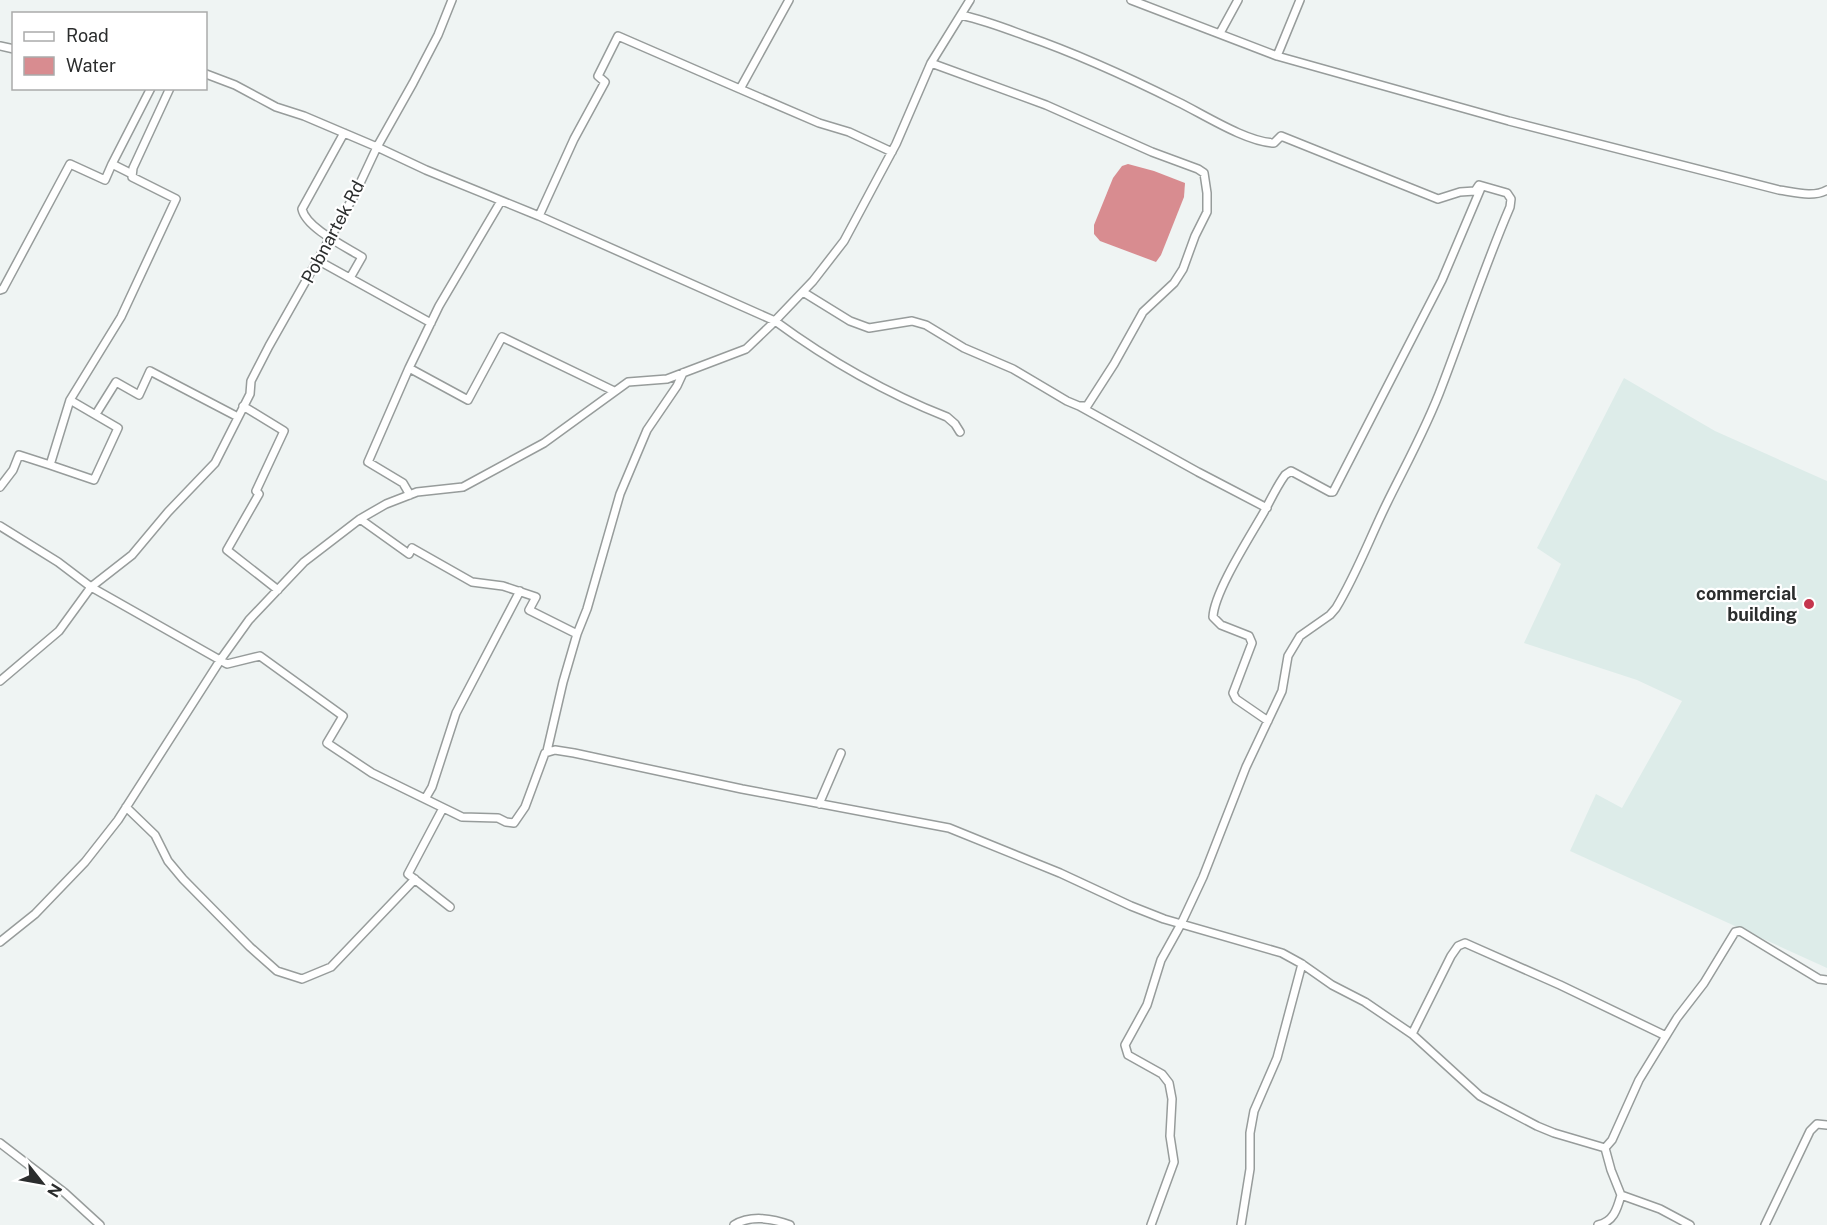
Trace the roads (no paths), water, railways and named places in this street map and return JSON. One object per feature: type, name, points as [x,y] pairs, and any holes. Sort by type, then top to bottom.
[{"type":"street","name":"Pobnartek Rd","points":[[0,681],[59,631],[91,587],[132,555],[214,462],[250,393],[251,381],[269,346],[355,194],[377,147],[438,34],[452,0]]},
{"type":"street","points":[[740,89],[789,0]]},
{"type":"street","points":[[0,942],[35,914],[85,862],[126,807],[221,659],[249,620],[304,562],[360,519],[386,504],[417,492],[463,487],[544,443],[628,382],[667,379],[746,349],[775,321],[803,292],[844,241],[892,152],[931,63],[970,0]]},
{"type":"street","points":[[1131,0],[1277,56],[1497,117],[1779,190],[1809,194],[1827,190]]},
{"type":"street","points":[[1220,33],[1238,0]]},
{"type":"street","points":[[1277,56],[1300,0]]},
{"type":"street","points":[[961,15],[998,26],[1084,58],[1246,136],[1272,144],[1281,136],[1438,199],[1460,192],[1475,191],[1479,185],[1511,196],[1511,202],[1425,428],[1340,602],[1330,615],[1300,636],[1287,656],[1282,691],[1246,767],[1203,877],[1161,960],[1147,1005],[1125,1045],[1128,1055],[1162,1074],[1169,1083],[1172,1099],[1170,1136],[1174,1162],[1151,1225]]},
{"type":"street","points":[[539,216],[574,139],[605,82],[598,76],[618,36],[892,152]]},
{"type":"street","points":[[931,63],[1046,105],[1204,173],[1207,212],[1183,269],[1174,284],[1143,312],[1093,400],[1087,406],[1079,406]]},
{"type":"street","points":[[207,74],[235,85],[276,107],[304,116],[426,170],[539,216],[775,321],[847,369],[947,417],[960,432]]},
{"type":"street","points":[[0,290],[3,289],[34,234],[70,164],[105,180],[150,90]]},
{"type":"street","points":[[132,174],[169,90]]},
{"type":"street","points":[[344,133],[302,209],[308,221],[362,257],[350,278]]},
{"type":"street","points":[[50,465],[70,400],[121,317],[177,200],[144,184],[132,177],[132,174],[112,164]]},
{"type":"street","points":[[1268,721],[1236,699],[1233,693],[1252,643],[1249,636],[1221,625],[1214,617],[1214,609],[1278,485],[1288,472],[1333,492],[1442,280],[1482,186]]},
{"type":"street","points":[[410,495],[403,483],[368,462],[431,323],[501,201]]},
{"type":"street","points":[[319,261],[431,323]]},
{"type":"street","points":[[803,292],[850,321],[869,328],[912,321],[926,325],[964,348],[1013,369],[1067,401],[1267,508]]},
{"type":"street","points":[[409,368],[468,400],[502,337],[614,392]]},
{"type":"street","points":[[96,414],[116,382],[139,395],[150,371],[238,417]]},
{"type":"street","points":[[548,751],[563,682],[620,494],[647,430],[677,386],[683,373]]},
{"type":"street","points":[[0,487],[13,470],[19,455],[94,480],[117,428],[70,400]]},
{"type":"street","points":[[243,406],[284,431],[256,491],[259,494],[227,550],[278,590]]},
{"type":"street","points":[[360,519],[409,554],[412,548],[472,582],[504,586],[536,597],[529,610],[577,634]]},
{"type":"street","points":[[0,526],[58,562],[91,587],[227,664],[260,657],[343,716],[327,743],[372,773],[462,817],[498,818],[506,822],[514,822],[523,812],[535,784],[543,754],[548,751],[574,753],[819,804],[949,828],[1060,873],[1131,906],[1181,924],[1272,950],[1302,964],[1332,986],[1365,1002],[1413,1034],[1480,1096],[1537,1126],[1605,1148]]},
{"type":"street","points":[[425,799],[456,713],[520,591]]},
{"type":"street","points":[[819,804],[841,753]]},
{"type":"street","points":[[126,807],[155,835],[168,861],[183,879],[250,947],[277,971],[302,979],[331,967],[415,879]]},
{"type":"street","points":[[443,808],[408,874],[450,907]]},
{"type":"street","points":[[1605,1148],[1612,1140],[1639,1080],[1685,1006],[1704,983],[1728,941],[1737,931],[1819,979],[1827,980]]},
{"type":"street","points":[[1413,1034],[1451,956],[1458,946],[1465,943],[1666,1036]]},
{"type":"street","points":[[1241,1225],[1250,1169],[1250,1133],[1254,1111],[1277,1058],[1302,964]]},
{"type":"street","points":[[1765,1225],[1810,1131],[1817,1124],[1827,1125]]},
{"type":"street","points":[[0,1143],[65,1193],[100,1225]]},
{"type":"street","points":[[1598,1225],[1606,1224],[1612,1218],[1621,1195],[1605,1148]]},
{"type":"street","points":[[1621,1195],[1660,1209],[1690,1225]]},
{"type":"street","points":[[734,1225],[748,1219],[759,1219],[776,1220],[790,1225]]},
{"type":"water","points":[[1128,164],[1185,183],[1184,197],[1161,255],[1156,262],[1100,241],[1094,234],[1094,225],[1113,178],[1122,166]]},
{"type":"place","name":"commercial building","points":[[1809,604]]}]
